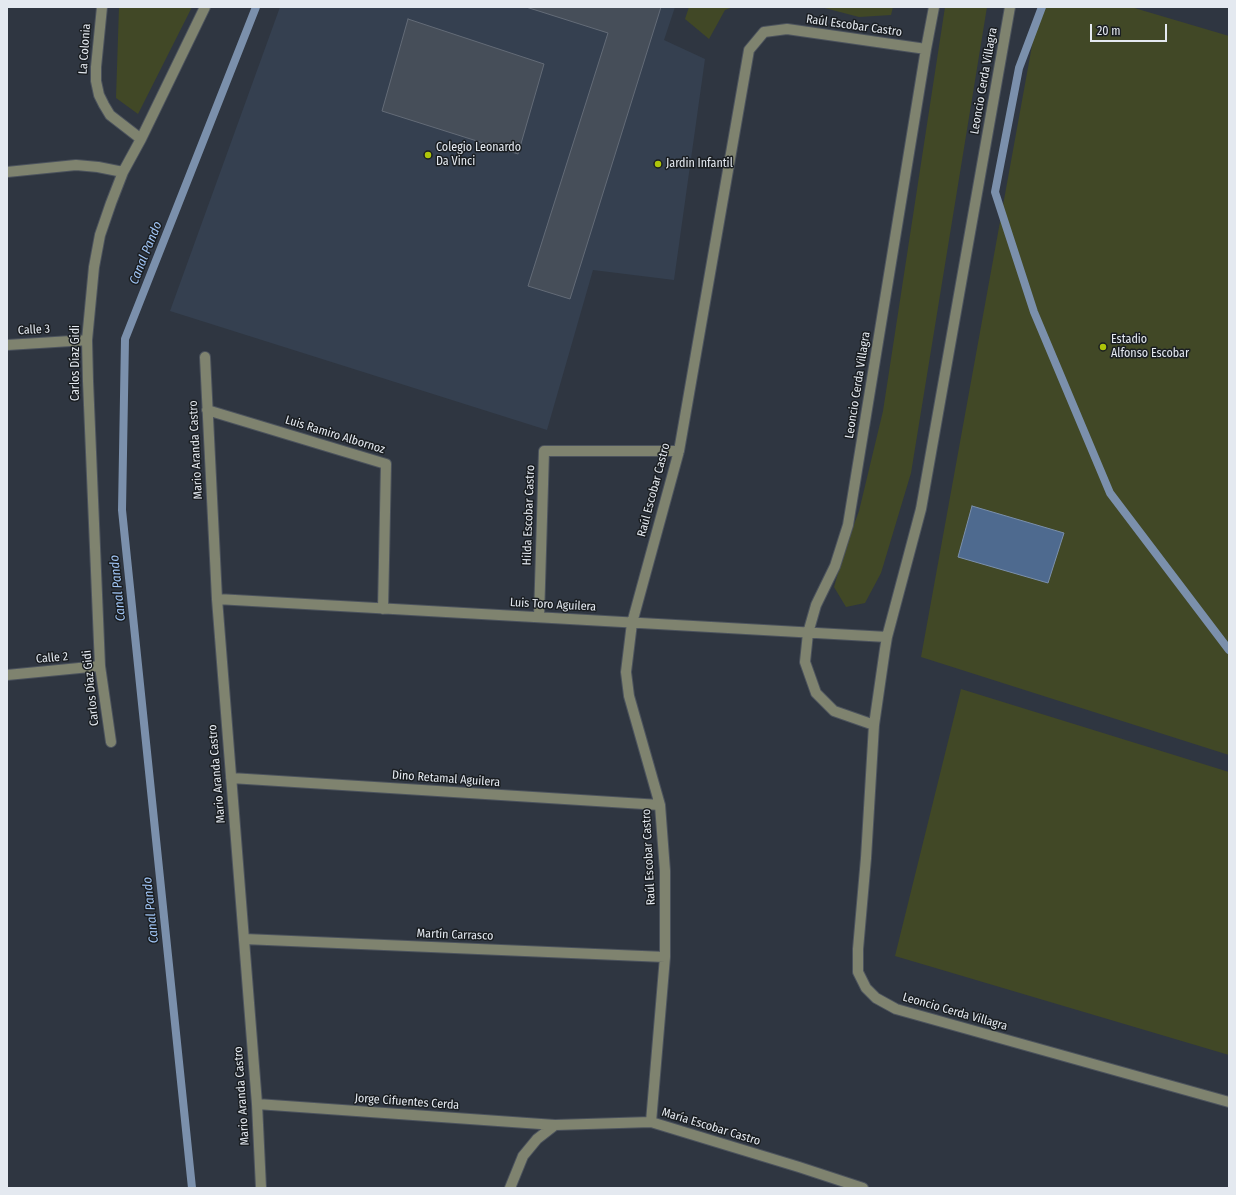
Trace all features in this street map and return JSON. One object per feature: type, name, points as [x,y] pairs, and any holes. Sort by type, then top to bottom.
[{"type":"street","name":"La Colonia","points":[[102,7],[96,67],[96,81],[99,95],[110,115],[141,139]]},
{"type":"street","name":"Carlos Díaz Gidi","points":[[111,742],[100,666],[88,389],[87,340],[94,267],[100,235],[123,172],[141,139],[205,7]]},
{"type":"street","name":"Leoncio Cerda Villagra","points":[[874,725],[834,711],[816,693],[805,662],[808,633],[816,605],[835,566],[848,525],[934,7]]},
{"type":"street","name":"Leoncio Cerda Villagra","points":[[1010,7],[920,509],[887,637],[874,725],[866,858],[858,949],[858,972],[866,988],[876,998],[896,1009],[1229,1102]]},
{"type":"street","name":"Raúl Escobar Castro","points":[[651,1122],[665,957],[665,871],[660,805],[629,696],[626,672],[632,623],[679,451],[749,50],[764,32],[787,29],[926,49]]},
{"type":"street","points":[[7,172],[76,165],[98,167],[123,172]]},
{"type":"street","name":"Calle 3","points":[[7,345],[87,340]]},
{"type":"street","name":"Mario Aranda Castro","points":[[204,357],[217,599],[257,1104],[261,1188]]},
{"type":"street","name":"Luis Ramiro Albornoz","points":[[207,410],[386,464],[383,609]]},
{"type":"street","name":"Hilda Escobar Castro","points":[[539,618],[544,451],[679,451]]},
{"type":"street","name":"Luis Toro Aguilera","points":[[217,599],[887,637]]},
{"type":"street","name":"Calle 2","points":[[7,675],[100,666]]},
{"type":"street","name":"Dino Retamal Aguilera","points":[[231,778],[660,805]]},
{"type":"street","name":"Martín Carrasco","points":[[244,939],[665,957]]},
{"type":"street","name":"Jorge Cifuentes Cerda","points":[[257,1104],[555,1125]]},
{"type":"street","name":"María Escobar Castro","points":[[555,1125],[651,1122],[863,1188]]},
{"type":"street","points":[[510,1188],[523,1156],[536,1139],[555,1125]]},
{"type":"shaded area","name":"Colegio Leonardo Da Vinci","points":[[280,7],[675,7],[664,40],[705,59],[674,280],[593,270],[547,430],[170,311]]},
{"type":"green space","points":[[119,7],[192,7],[138,114],[116,98]]},
{"type":"green space","points":[[689,7],[733,7],[725,10],[709,39],[685,19]]},
{"type":"green space","points":[[821,7],[893,7],[891,15],[859,17]]},
{"type":"green space","points":[[945,7],[987,7],[911,473],[881,573],[865,603],[846,607],[834,587],[845,549],[859,511],[883,411]]},
{"type":"green space","name":"Estadio Alfonso Escobar","points":[[1039,7],[1131,7],[1229,36],[1229,755],[921,657]]},
{"type":"green space","points":[[961,689],[1229,772],[1229,1055],[895,956]]},
{"type":"water","points":[[972,506],[1064,533],[1048,583],[958,557]]},
{"type":"building","points":[[526,7],[661,7],[570,299],[528,286],[608,33]]},
{"type":"building","points":[[408,19],[544,64],[518,154],[382,111]]},
{"type":"waterway","name":"Canal Pando","points":[[192,1188],[122,510],[125,339],[256,7]]},
{"type":"waterway","points":[[1042,7],[1019,68],[995,192],[1034,312],[1110,493],[1229,650]]},
{"type":"place","name":"Colegio Leonardo Da Vinci","points":[[428,155]]},
{"type":"place","name":"Jardin Infantil","points":[[658,164]]},
{"type":"place","name":"Estadio Alfonso Escobar","points":[[1103,347]]}]
